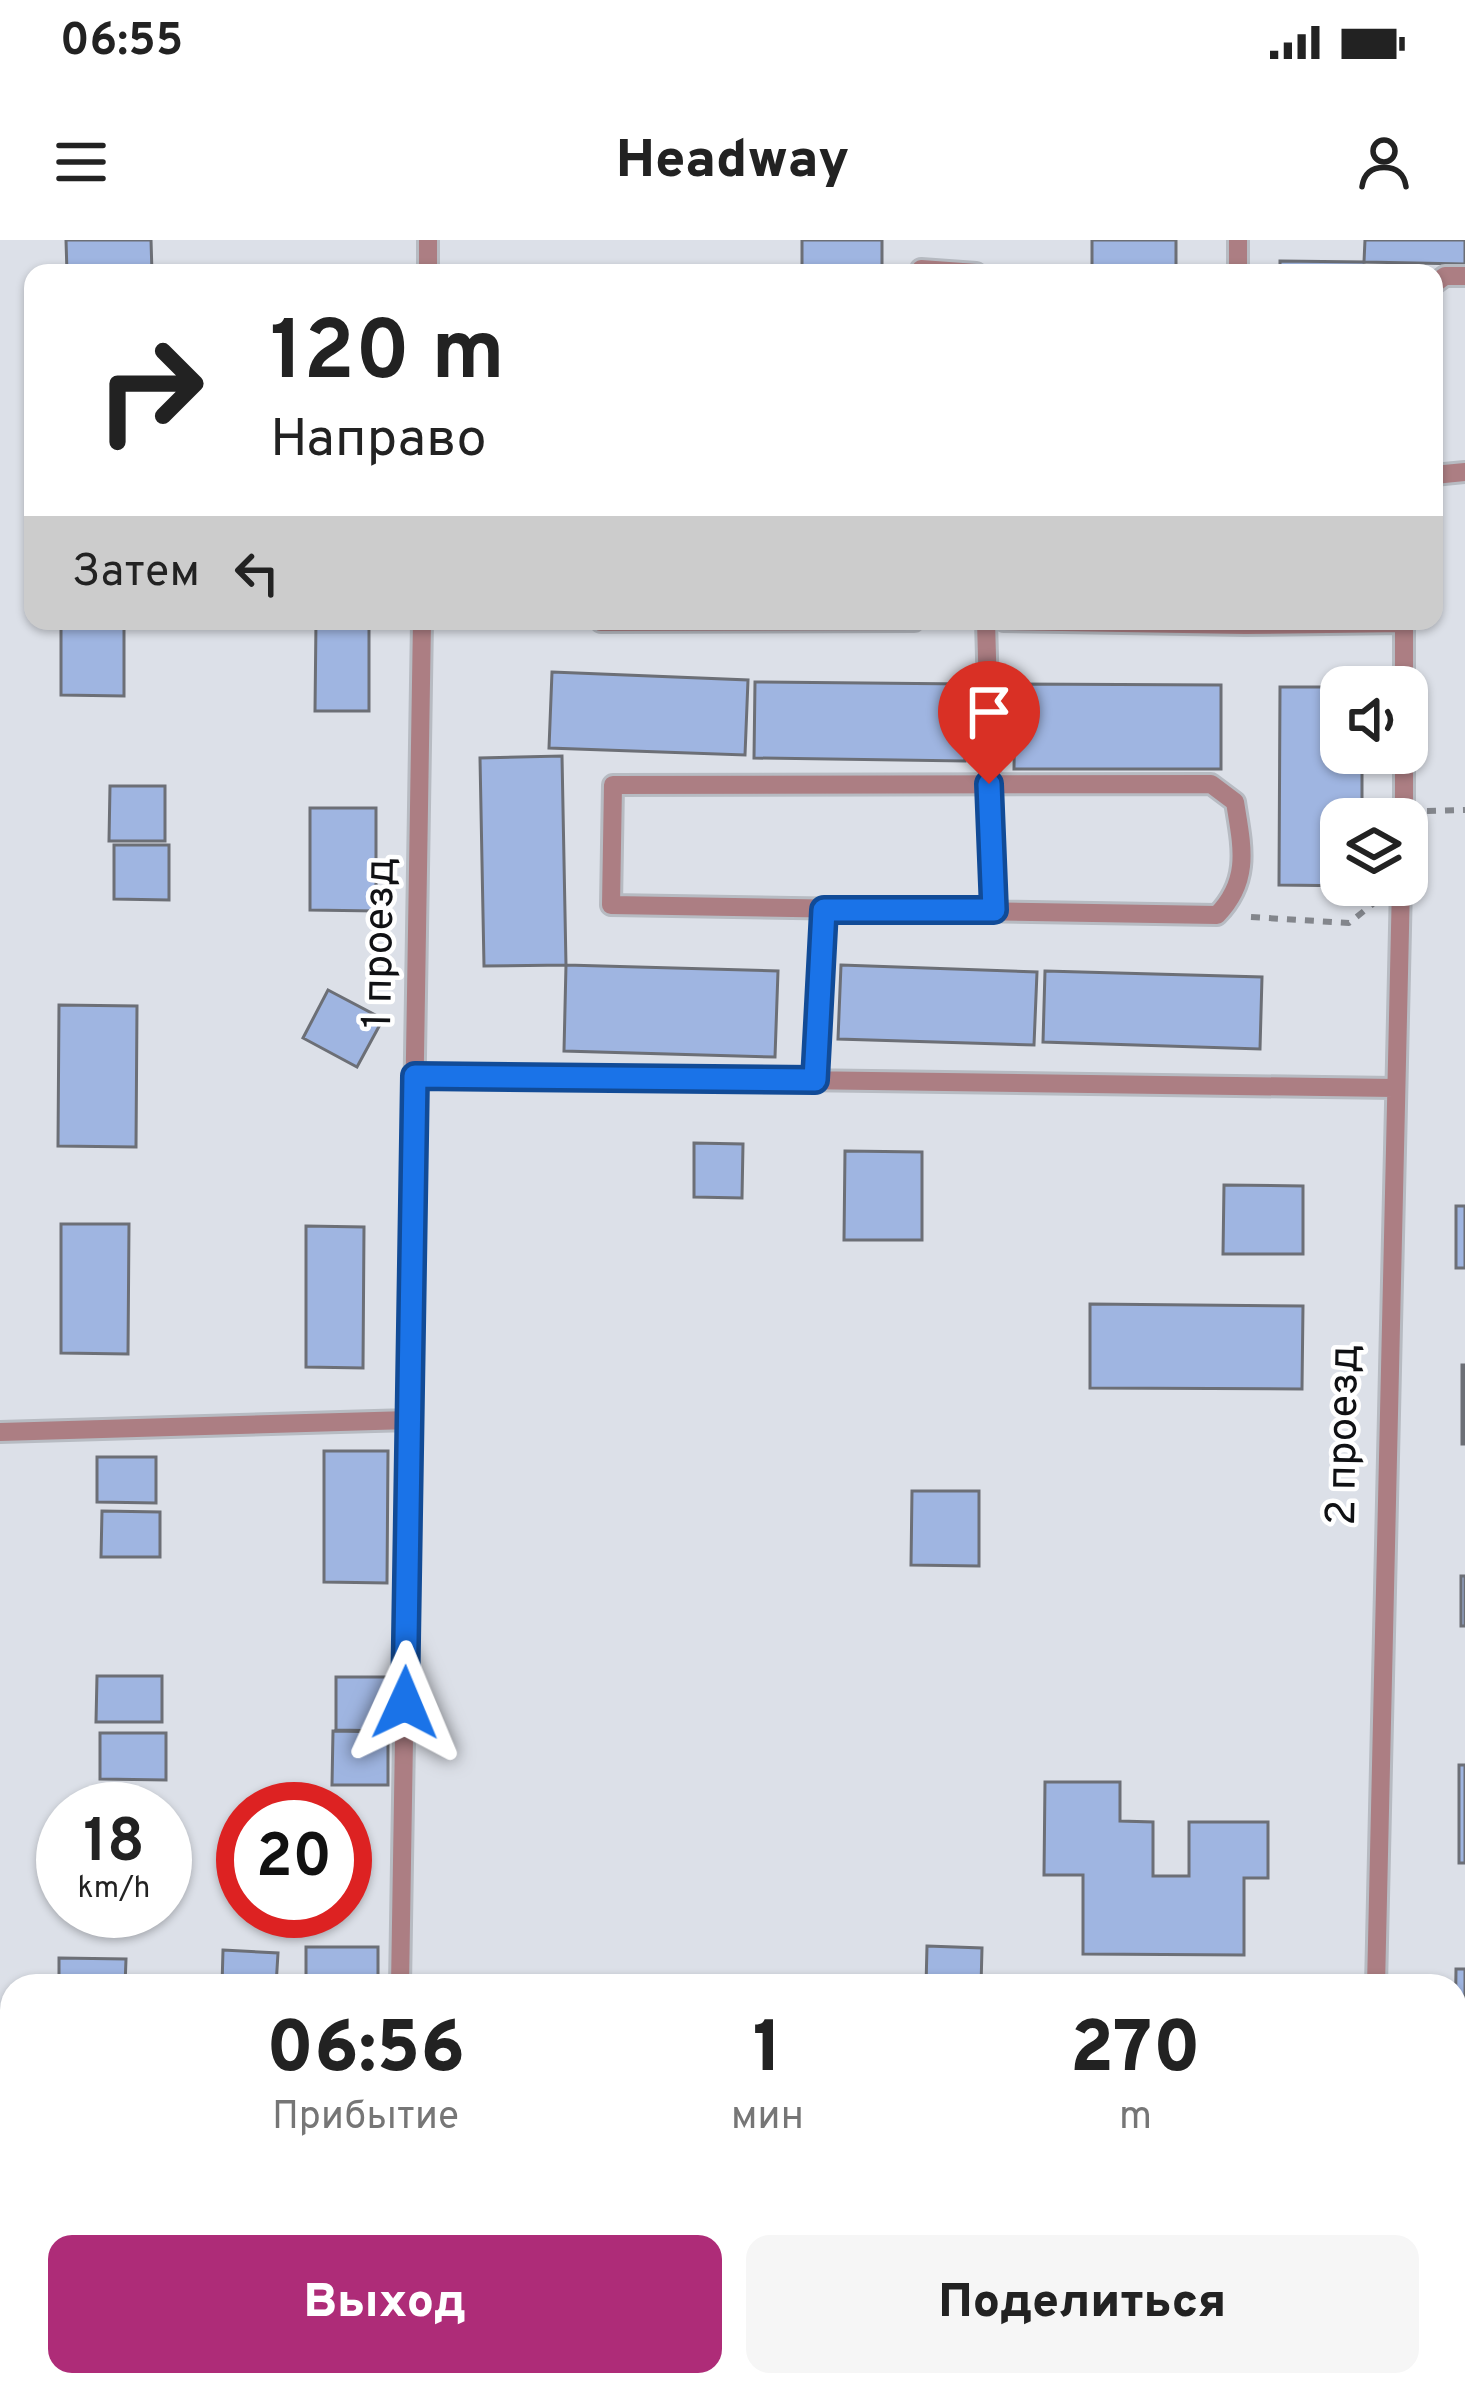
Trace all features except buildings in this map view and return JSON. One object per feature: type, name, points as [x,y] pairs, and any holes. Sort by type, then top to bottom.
[{"type":"lane","name":"1 проезд","points":[[400,1974],[422,630]]},
{"type":"lane","points":[[986,630],[994,910]]},
{"type":"lane","points":[[1404,630],[1404,666]]},
{"type":"lane","points":[[614,784],[1211,784],[1234,802],[1245,860],[1234,898],[1217,915],[824,910],[611,905],[614,784]]},
{"type":"lane","name":"2 проезд","points":[[1376,1974],[1400,906]]},
{"type":"lane","points":[[815,1080],[824,910]]},
{"type":"lane","points":[[415,1076],[1394,1088]]},
{"type":"lane","points":[[0,1432],[409,1420]]},
{"type":"path","points":[[1428,813],[1465,810]]},
{"type":"path","points":[[1217,915],[1349,923],[1369,906]]},
{"type":"route","points":[[405,1703],[415,1076],[815,1080],[824,910],[994,910],[989,784]]}]
